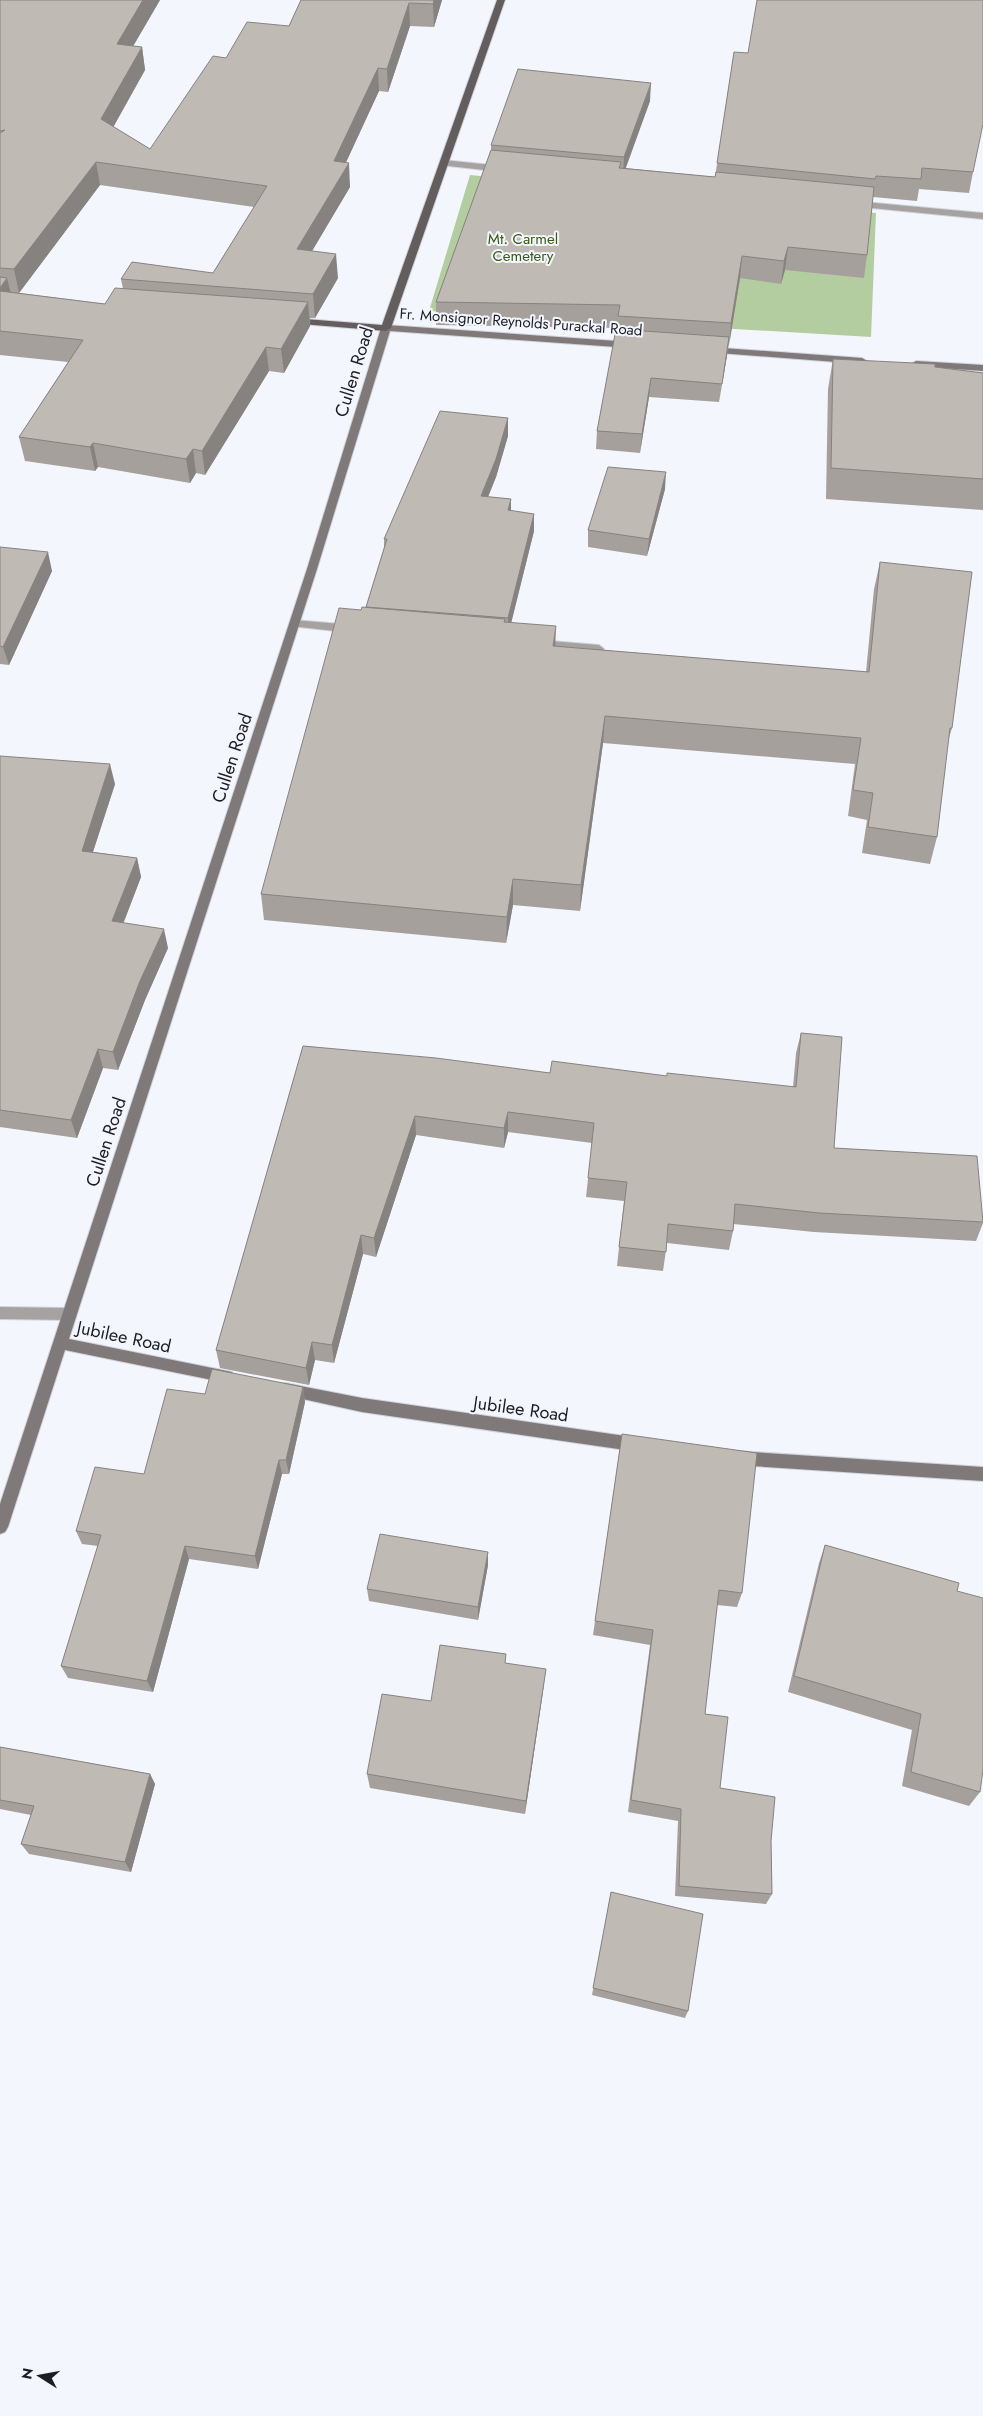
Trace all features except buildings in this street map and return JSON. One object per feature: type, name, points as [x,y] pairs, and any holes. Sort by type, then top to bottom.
[{"type":"main road","name":"Cullen Road","points":[[0,1527],[294,624],[386,328],[501,0]]},
{"type":"main road","points":[[280,320],[386,328]]},
{"type":"main road","name":"Fr. Monsignor Reynolds Purackal Road","points":[[386,328],[645,346]]},
{"type":"main road","points":[[694,349],[874,361]]},
{"type":"main road","points":[[903,363],[983,368]]},
{"type":"main road","name":"Jubilee Road","points":[[59,1343],[245,1381]]},
{"type":"main road","name":"Jubilee Road","points":[[274,1387],[362,1405],[656,1447]]},
{"type":"main road","points":[[725,1457],[983,1474]]},
{"type":"street","points":[[443,163],[512,170]]},
{"type":"street","points":[[846,203],[983,216]]},
{"type":"street","points":[[294,624],[366,630]]},
{"type":"street","points":[[531,643],[599,649]]},
{"type":"street","points":[[0,1313],[68,1314]]},
{"type":"green space","name":"Mt. Carmel Cemetery","points":[[470,175],[876,213],[871,337],[429,311]]}]
